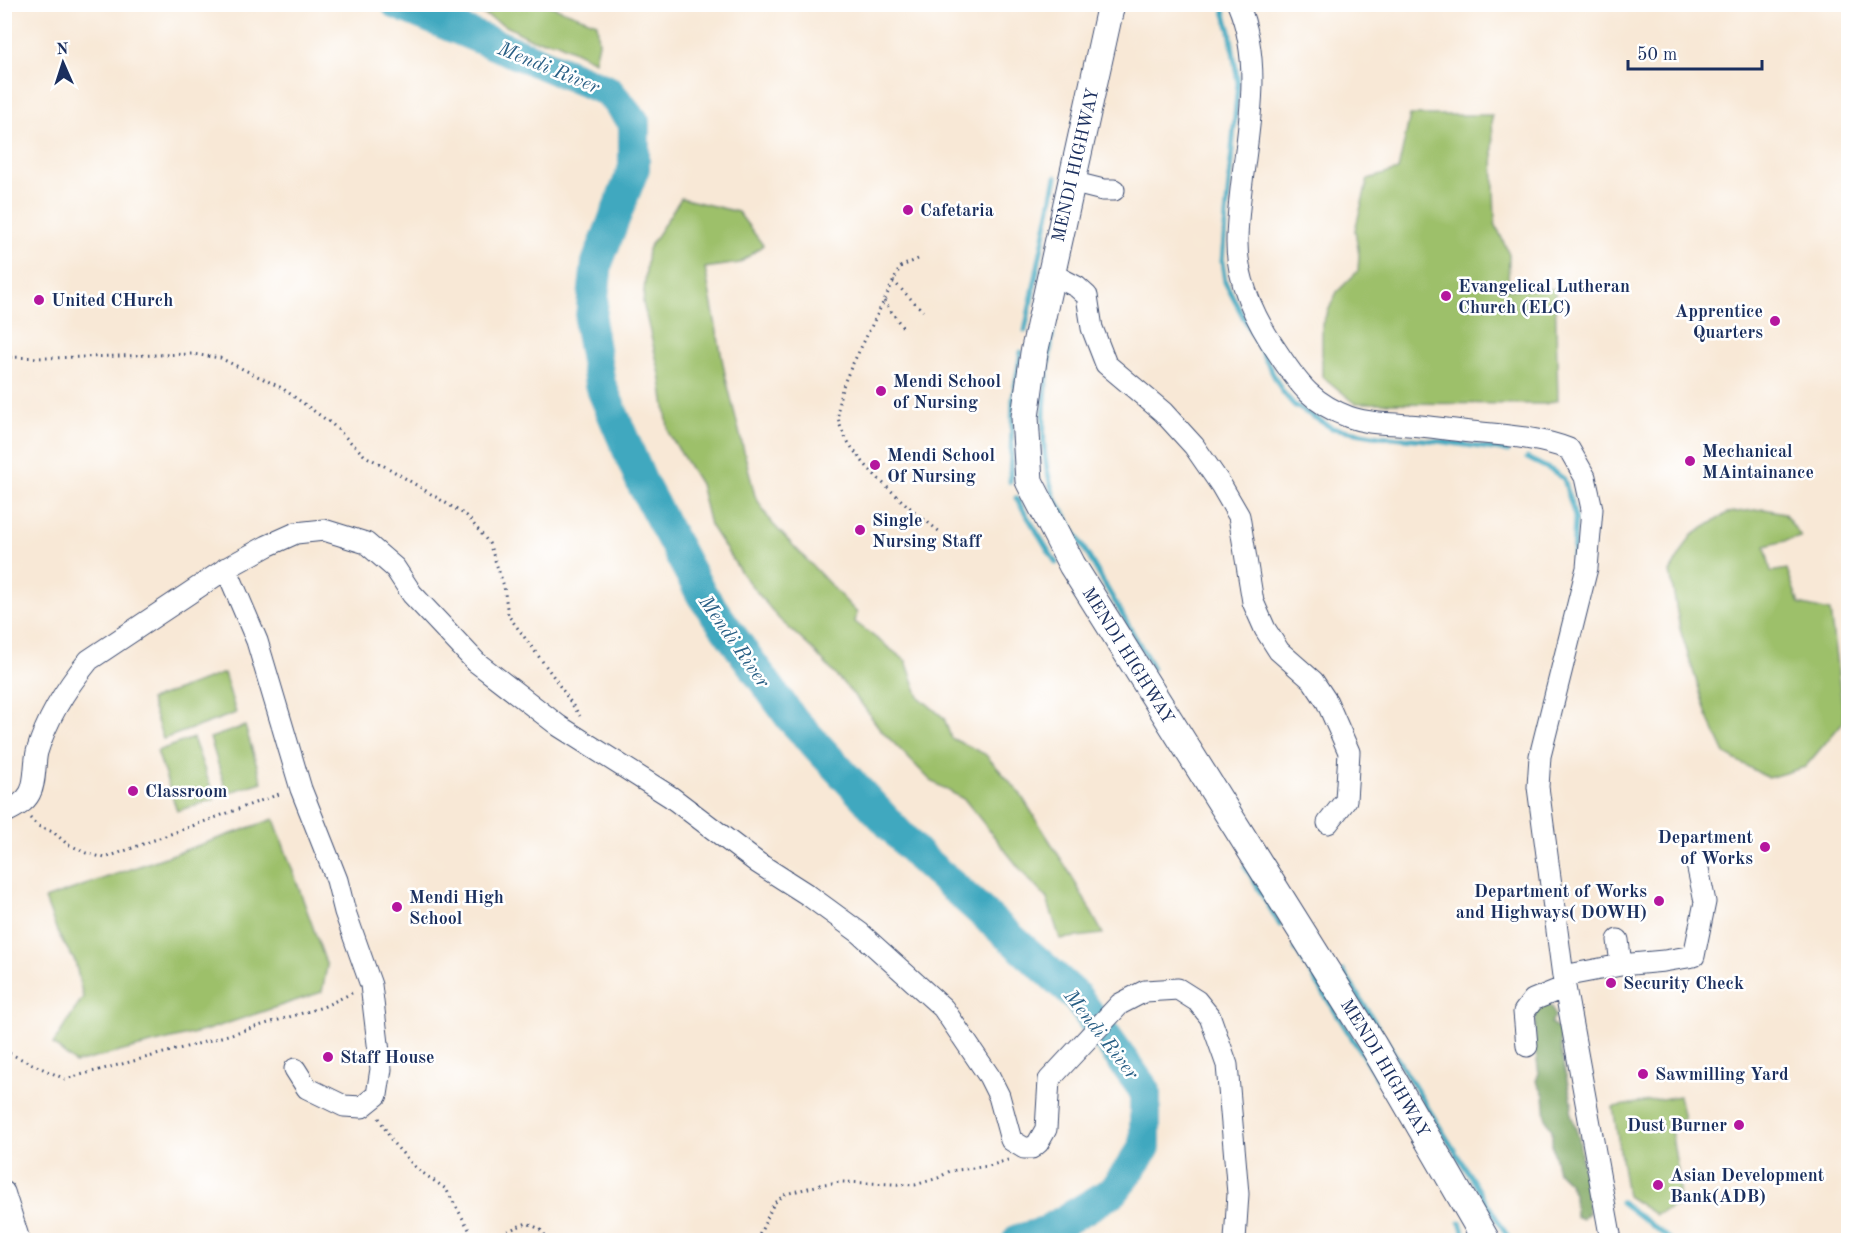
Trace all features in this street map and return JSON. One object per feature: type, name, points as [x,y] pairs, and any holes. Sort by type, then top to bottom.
[{"type":"main road","name":"MENDI HIGHWAY","points":[[1111,4],[1034,353],[1025,417],[1029,481],[1072,565],[1373,1045],[1486,1240]]},
{"type":"street","points":[[1238,4],[1245,21],[1252,69],[1237,245],[1245,291],[1264,333],[1298,382],[1314,399],[1350,418],[1376,424],[1521,437],[1554,443],[1569,449],[1585,477],[1592,509],[1587,568],[1540,756],[1538,787],[1564,981],[1611,1240]]},
{"type":"street","points":[[1071,182],[1103,190],[1114,190]]},
{"type":"street","points":[[1050,273],[1077,287],[1087,296],[1092,328],[1106,364],[1163,412],[1194,446],[1239,516],[1253,602],[1264,629],[1279,651],[1312,681],[1327,702],[1349,752],[1346,800],[1328,823]]},
{"type":"street","points":[[12,809],[30,793],[37,753],[58,704],[72,681],[89,660],[226,568],[297,533],[324,530],[366,543],[395,568],[412,594],[476,662],[559,726],[671,797],[758,863],[808,895],[860,933],[943,1008],[989,1076],[999,1096],[1011,1140],[1024,1148],[1032,1148],[1044,1135],[1048,1116],[1049,1080],[1120,1004],[1145,991],[1178,989],[1197,1001],[1210,1017],[1227,1065],[1238,1194],[1235,1240]]},
{"type":"street","points":[[226,568],[256,641],[300,783],[337,880],[345,912],[371,985],[381,1069],[377,1095],[362,1107],[344,1106],[307,1088],[295,1069]]},
{"type":"street","points":[[1527,1046],[1524,1012],[1533,1000],[1564,981],[1621,965],[1694,956],[1705,902],[1697,864]]},
{"type":"street","points":[[1618,940],[1621,965]]},
{"type":"street","points":[[4,1192],[19,1240]]},
{"type":"path","points":[[918,259],[900,267],[846,380],[838,416],[843,432],[865,463],[888,488],[940,532]]},
{"type":"path","points":[[893,282],[923,311]]},
{"type":"path","points":[[884,301],[903,328]]},
{"type":"path","points":[[4,357],[192,354],[220,358],[282,388],[333,424],[365,456],[467,516],[489,543],[504,586],[508,615],[583,720]]},
{"type":"path","points":[[12,809],[52,832],[66,843],[86,853],[105,858],[282,793],[300,783]]},
{"type":"path","points":[[4,1051],[66,1079],[323,1007],[371,985]]},
{"type":"path","points":[[369,1101],[393,1143],[417,1169],[446,1189],[475,1240]]},
{"type":"path","points":[[757,1240],[774,1203],[786,1194],[832,1183],[876,1182],[890,1185],[924,1183],[950,1171],[989,1166],[1009,1160],[1024,1148]]},
{"type":"path","points":[[485,1240],[526,1223],[540,1229],[549,1240]]},
{"type":"green space","points":[[451,5],[548,5],[597,23],[599,43],[595,61],[556,42],[533,40],[481,13]]},
{"type":"green space","points":[[1410,115],[1492,115],[1495,223],[1509,254],[1508,289],[1555,289],[1558,400],[1545,404],[1355,403],[1322,376],[1322,324],[1337,292],[1358,271],[1359,255],[1355,230],[1368,179],[1398,170]]},
{"type":"green space","points":[[681,198],[738,212],[763,245],[740,263],[705,268],[725,374],[755,496],[770,521],[857,613],[855,622],[906,661],[919,697],[944,718],[951,738],[985,754],[1019,792],[1071,875],[1103,934],[1060,939],[1047,899],[965,800],[931,781],[880,729],[861,703],[812,649],[779,619],[742,574],[710,525],[700,484],[669,434],[660,374],[643,303],[648,249]]},
{"type":"green space","points":[[1764,509],[1784,513],[1801,537],[1765,546],[1771,572],[1787,569],[1799,604],[1830,611],[1844,721],[1805,767],[1768,778],[1725,754],[1707,715],[1680,629],[1670,572],[1691,536],[1727,513]]},
{"type":"green space","points":[[224,673],[236,713],[163,739],[150,700]]},
{"type":"green space","points":[[245,726],[262,782],[227,793],[210,738]]},
{"type":"green space","points":[[193,738],[215,799],[177,811],[157,751]]},
{"type":"green space","points":[[274,819],[327,966],[322,992],[204,1031],[75,1063],[53,1044],[83,997],[75,961],[58,934],[45,899]]},
{"type":"green space","points":[[1544,1004],[1552,1006],[1555,1016],[1551,1023],[1560,1031],[1561,1055],[1572,1101],[1571,1114],[1579,1138],[1589,1213],[1582,1219],[1575,1216],[1574,1194],[1569,1183],[1558,1172],[1552,1146],[1552,1130],[1546,1119],[1544,1095],[1536,1081],[1539,1073],[1535,1049],[1536,1010]]},
{"type":"green space","points":[[1679,1096],[1684,1119],[1670,1124],[1679,1178],[1679,1204],[1656,1215],[1627,1196],[1613,1107]]},
{"type":"waterway","name":"Mendi River","points":[[397,4],[608,91],[634,122],[634,168],[597,263],[590,326],[600,384],[642,483],[702,595],[791,718],[920,857],[1076,996],[1145,1091],[1145,1147],[1114,1191],[1044,1233],[1018,1240]]},
{"type":"waterway","points":[[1222,4],[1230,31],[1238,83],[1222,262],[1225,282],[1282,391],[1294,405],[1332,428],[1379,436],[1508,451]]},
{"type":"waterway","points":[[1025,331],[1056,177]]},
{"type":"waterway","points":[[1054,322],[1044,415],[1045,459],[1052,490],[1153,668]]},
{"type":"waterway","points":[[1010,482],[1013,397],[1021,352]]},
{"type":"waterway","points":[[1527,458],[1564,479],[1575,517],[1573,558]]},
{"type":"waterway","points":[[1016,498],[1056,563]]},
{"type":"waterway","points":[[1245,866],[1280,925]]},
{"type":"waterway","points":[[1295,948],[1379,1081]]},
{"type":"waterway","points":[[1343,971],[1510,1240]]},
{"type":"waterway","points":[[1621,1202],[1671,1240]]},
{"type":"waterway","points":[[1460,1222],[1466,1240]]},
{"type":"place","name":"Cafetaria","points":[[908,210]]},
{"type":"place","name":"Evangelical Lutheran Church (ELC)","points":[[1446,296]]},
{"type":"place","name":"United CHurch","points":[[39,300]]},
{"type":"place","name":"Apprentice Quarters","points":[[1775,321]]},
{"type":"place","name":"Mendi School of Nursing","points":[[881,391]]},
{"type":"place","name":"Mechanical MAintainance","points":[[1690,461]]},
{"type":"place","name":"Mendi School Of Nursing","points":[[875,465]]},
{"type":"place","name":"Single Nursing Staff","points":[[860,530]]},
{"type":"place","name":"Classroom","points":[[133,791]]},
{"type":"place","name":"Department of Works","points":[[1765,847]]},
{"type":"place","name":"Department of Works and Highways( DOWH)","points":[[1659,901]]},
{"type":"place","name":"Mendi High School","points":[[397,907]]},
{"type":"place","name":"Security Check","points":[[1611,983]]},
{"type":"place","name":"Staff House","points":[[328,1057]]},
{"type":"place","name":"Sawmilling Yard","points":[[1643,1074]]},
{"type":"place","name":"Dust Burner","points":[[1739,1125]]},
{"type":"place","name":"Asian Development Bank(ADB)","points":[[1658,1185]]}]
